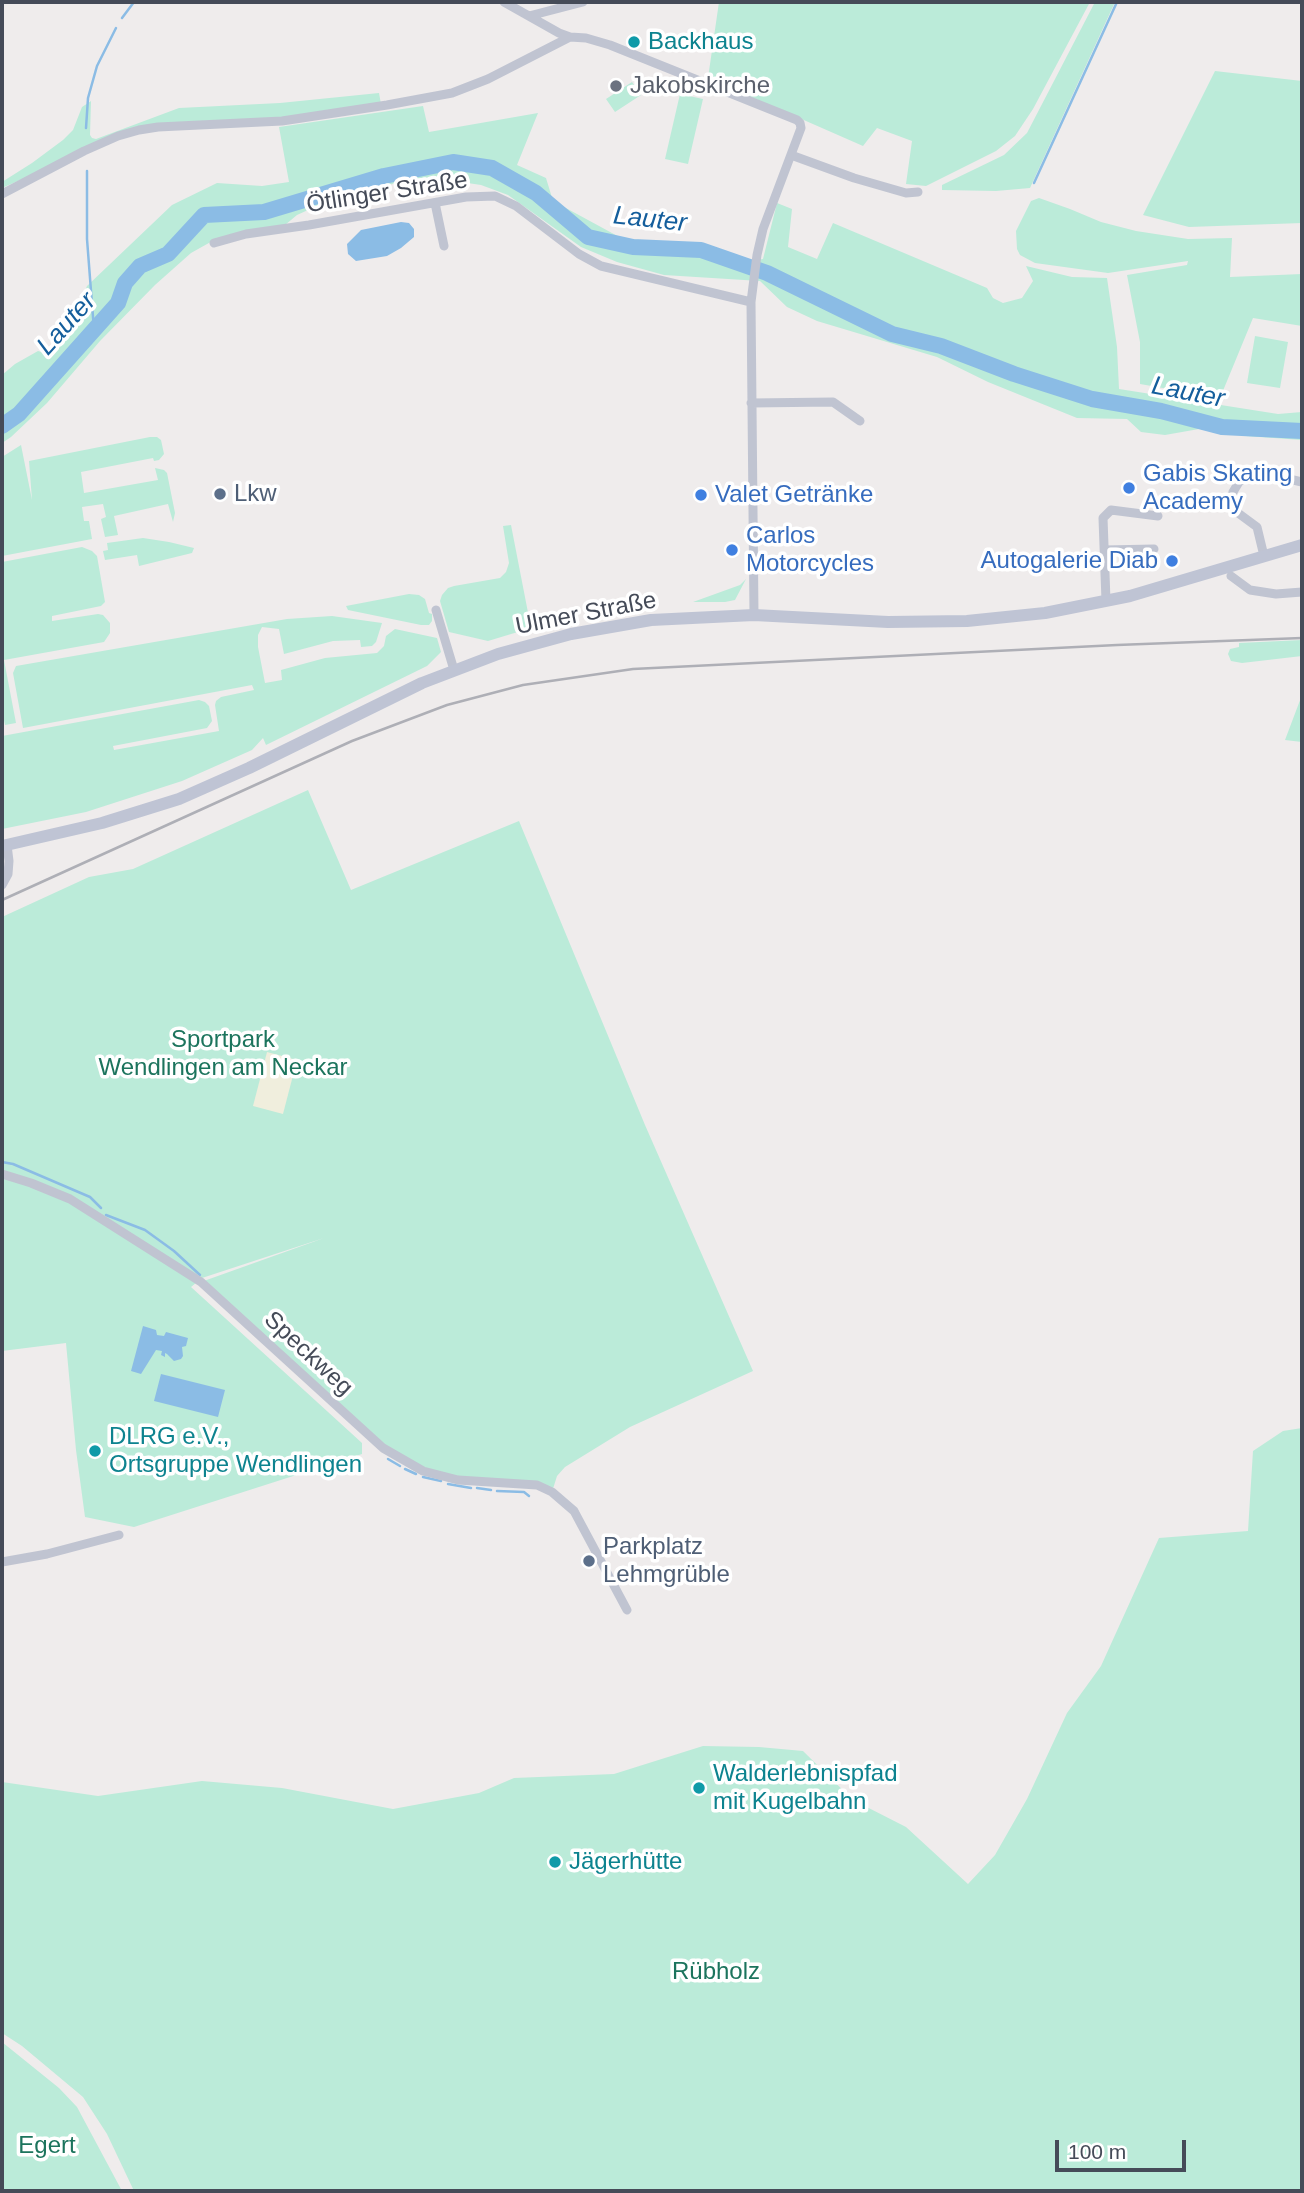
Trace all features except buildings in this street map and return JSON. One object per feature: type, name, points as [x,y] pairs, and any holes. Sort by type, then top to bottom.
[{"type":"main road","name":"Ulmer Straße","points":[[5,845],[102,823],[179,799],[249,768],[422,683],[498,654],[571,634],[651,620],[754,615],[888,622],[967,621],[1045,613],[1129,596],[1302,544]]},
{"type":"street","points":[[505,2],[570,37],[586,38],[610,45],[797,120],[801,128],[763,229],[751,302],[754,615]]},
{"type":"street","points":[[529,16],[583,2]]},
{"type":"street","points":[[2,194],[84,151],[139,130],[282,121],[452,93],[488,79],[570,37]]},
{"type":"street","points":[[791,155],[880,186],[906,193],[918,192]]},
{"type":"street","name":"Ötlinger Straße","points":[[214,243],[246,234],[435,202],[495,196],[516,206],[579,254],[601,266],[751,302]]},
{"type":"street","points":[[435,202],[444,246]]},
{"type":"street","points":[[751,402],[833,402],[860,421]]},
{"type":"street","points":[[1264,556],[1257,527],[1238,513],[1232,501],[1233,492],[1239,482],[1248,476],[1276,476],[1302,482]]},
{"type":"street","points":[[1107,601],[1103,518],[1111,510],[1158,516]]},
{"type":"street","points":[[1105,550],[1154,549]]},
{"type":"street","points":[[1231,576],[1250,590],[1276,594],[1302,592]]},
{"type":"street","points":[[436,610],[454,670]]},
{"type":"street","points":[[2,885],[8,874],[9,861],[5,845]]},
{"type":"street","name":"Speckweg","points":[[2,1174],[70,1199],[201,1282],[383,1448],[424,1471],[458,1480],[537,1485],[552,1492],[574,1511],[627,1610]]},
{"type":"street","points":[[2,1562],[47,1555],[119,1535]]},
{"type":"green space","points":[[719,2],[1090,2],[1033,109],[1015,136],[996,151],[926,186],[906,184],[912,141],[877,128],[863,146],[708,78]]},
{"type":"green space","points":[[1095,2],[1115,2],[1030,188],[996,191],[942,190],[942,185],[1004,155],[1027,133]]},
{"type":"green space","points":[[1215,71],[1302,81],[1302,223],[1189,227],[1143,215]]},
{"type":"green space","points":[[632,82],[641,95],[615,112],[606,99]]},
{"type":"green space","points":[[379,93],[381,104],[285,118],[141,127],[2,188],[2,182],[63,140],[73,130],[82,107],[91,101],[90,135],[96,139],[179,108],[280,103]]},
{"type":"green space","points":[[680,94],[703,99],[688,164],[665,159]]},
{"type":"green space","points":[[423,106],[429,132],[538,113],[517,165],[546,178],[553,201],[623,239],[681,242],[749,261],[763,259],[777,203],[792,209],[788,247],[817,259],[833,223],[987,288],[993,298],[1003,303],[1022,298],[1033,281],[1026,266],[1072,277],[1107,278],[1117,347],[1119,389],[1278,414],[1302,412],[1302,440],[1199,429],[1165,435],[1141,432],[1127,419],[1077,418],[988,382],[937,357],[817,321],[787,307],[760,281],[664,275],[617,262],[581,247],[508,195],[481,185],[434,178],[400,181],[368,193],[328,201],[297,215],[285,225],[216,239],[191,253],[100,341],[47,403],[2,443],[2,375],[38,351],[45,353],[72,320],[87,286],[172,205],[217,183],[262,186],[289,182],[279,127]]},
{"type":"green space","points":[[1039,198],[1101,222],[1136,231],[1188,239],[1232,238],[1230,277],[1302,274],[1302,326],[1253,318],[1220,398],[1140,384],[1140,342],[1127,275],[1187,265],[1188,261],[1108,273],[1035,263],[1020,255],[1016,231],[1031,201]]},
{"type":"green space","points":[[1255,336],[1288,342],[1280,388],[1247,383]]},
{"type":"green space","points":[[150,437],[161,440],[164,454],[159,460],[154,461],[153,458],[81,472],[84,493],[158,480],[155,468],[164,470],[167,473],[175,513],[173,522],[168,504],[114,516],[118,535],[105,537],[101,519],[106,517],[103,504],[82,507],[84,521],[89,521],[92,539],[2,556],[2,457],[21,445],[32,500],[29,461]]},
{"type":"green space","points":[[511,525],[531,628],[488,641],[449,632],[440,601],[442,595],[448,588],[500,578],[506,572],[509,563],[503,526]]},
{"type":"green space","points":[[143,538],[194,548],[192,553],[139,566],[137,555],[105,560],[103,551],[108,550],[107,543]]},
{"type":"green space","points":[[82,547],[97,556],[105,602],[101,606],[52,616],[52,621],[103,615],[110,623],[110,633],[104,642],[4,660],[16,723],[5,725],[2,711],[2,562]]},
{"type":"green space","points":[[746,579],[735,600],[693,602],[740,585]]},
{"type":"green space","points":[[409,594],[425,599],[429,613],[432,614],[429,625],[348,610],[346,606]]},
{"type":"green space","points":[[332,616],[382,623],[376,642],[372,646],[361,647],[360,640],[333,641],[284,654],[279,629],[262,627],[258,635],[258,647],[265,683],[282,680],[281,670],[325,658],[377,653],[384,646],[386,636],[395,629],[437,638],[441,652],[427,666],[266,745],[263,738],[252,750],[182,781],[86,812],[2,829],[2,736],[199,700],[209,706],[212,721],[207,728],[113,746],[114,750],[219,731],[216,701],[221,697],[254,690],[252,685],[23,728],[13,673],[16,666],[287,619]]},
{"type":"green space","points":[[1302,640],[1302,656],[1242,663],[1231,661],[1228,654],[1230,649],[1239,647],[1239,643]]},
{"type":"green space","points":[[1302,695],[1302,742],[1285,740]]},
{"type":"green space","name":"Sportpark Wendlingen am Neckar","points":[[308,790],[351,890],[519,821],[645,1125],[753,1371],[630,1427],[565,1467],[557,1476],[552,1492],[537,1485],[458,1480],[423,1471],[383,1448],[201,1282],[324,1238],[202,1278],[191,1287],[362,1443],[362,1454],[134,1527],[85,1517],[66,1343],[2,1351],[2,917],[89,877],[133,869]]},
{"type":"green space","name":"Rübholz","points":[[1302,1428],[1302,2191],[134,2191],[107,2134],[83,2097],[22,2046],[2,2033],[2,1782],[98,1796],[202,1781],[282,1788],[393,1809],[479,1793],[514,1778],[614,1774],[703,1746],[803,1751],[853,1800],[906,1827],[968,1884],[995,1855],[1027,1799],[1067,1713],[1101,1666],[1159,1538],[1248,1531],[1253,1451],[1283,1431]]},
{"type":"green space","name":"Egert","points":[[2,2042],[59,2088],[77,2107],[122,2191],[2,2191]]},
{"type":"sand","points":[[267,1052],[297,1060],[283,1114],[253,1106]]},
{"type":"water","points":[[401,222],[409,223],[414,229],[414,237],[401,248],[387,256],[356,261],[348,254],[347,244],[361,230]]},
{"type":"water","points":[[143,1326],[156,1330],[157,1335],[164,1336],[166,1332],[188,1338],[186,1346],[182,1347],[181,1359],[174,1361],[167,1354],[165,1353],[165,1357],[161,1355],[162,1351],[156,1350],[141,1374],[131,1371]]},
{"type":"water","points":[[161,1374],[225,1390],[218,1417],[154,1401]]},
{"type":"waterway","points":[[122,18],[134,2]]},
{"type":"waterway","points":[[1034,183],[1117,2]]},
{"type":"waterway","points":[[86,128],[88,98],[97,66],[116,28]]},
{"type":"waterway","name":"Lauter","points":[[2,426],[19,414],[118,303],[125,283],[140,266],[168,254],[204,215],[264,212],[384,176],[453,162],[492,168],[536,193],[588,237],[633,247],[701,250],[767,273],[892,334],[941,346],[1014,374],[1092,399],[1161,411],[1222,427],[1302,431]]},
{"type":"waterway","points":[[87,171],[87,239],[94,330]]},
{"type":"waterway","points":[[2,1162],[13,1164],[90,1197],[101,1208]]},
{"type":"waterway","points":[[106,1215],[145,1230],[174,1251],[200,1275]]},
{"type":"waterway","points":[[388,1459],[400,1466]]},
{"type":"waterway","points":[[405,1469],[416,1474]]},
{"type":"waterway","points":[[423,1477],[441,1481]]},
{"type":"waterway","points":[[448,1484],[471,1488]]},
{"type":"waterway","points":[[477,1488],[491,1490]]},
{"type":"waterway","points":[[497,1491],[524,1492],[529,1496]]},
{"type":"railway","points":[[2,900],[352,741],[447,705],[523,685],[633,669],[1302,638]]},
{"type":"place","name":"Backhaus","points":[[634,42]]},
{"type":"place","name":"Jakobskirche","points":[[616,86]]},
{"type":"place","name":"Gabis Skating Academy","points":[[1129,488]]},
{"type":"place","name":"Lkw","points":[[220,494]]},
{"type":"place","name":"Valet Getränke","points":[[701,495]]},
{"type":"place","name":"Carlos Motorcycles","points":[[732,550]]},
{"type":"place","name":"Autogalerie Diab","points":[[1172,561]]},
{"type":"place","name":"DLRG e.V., Ortsgruppe Wendlingen","points":[[95,1451]]},
{"type":"place","name":"Parkplatz Lehmgrüble","points":[[589,1561]]},
{"type":"place","name":"Walderlebnispfad mit Kugelbahn","points":[[699,1788]]},
{"type":"place","name":"Jägerhütte","points":[[555,1862]]}]
